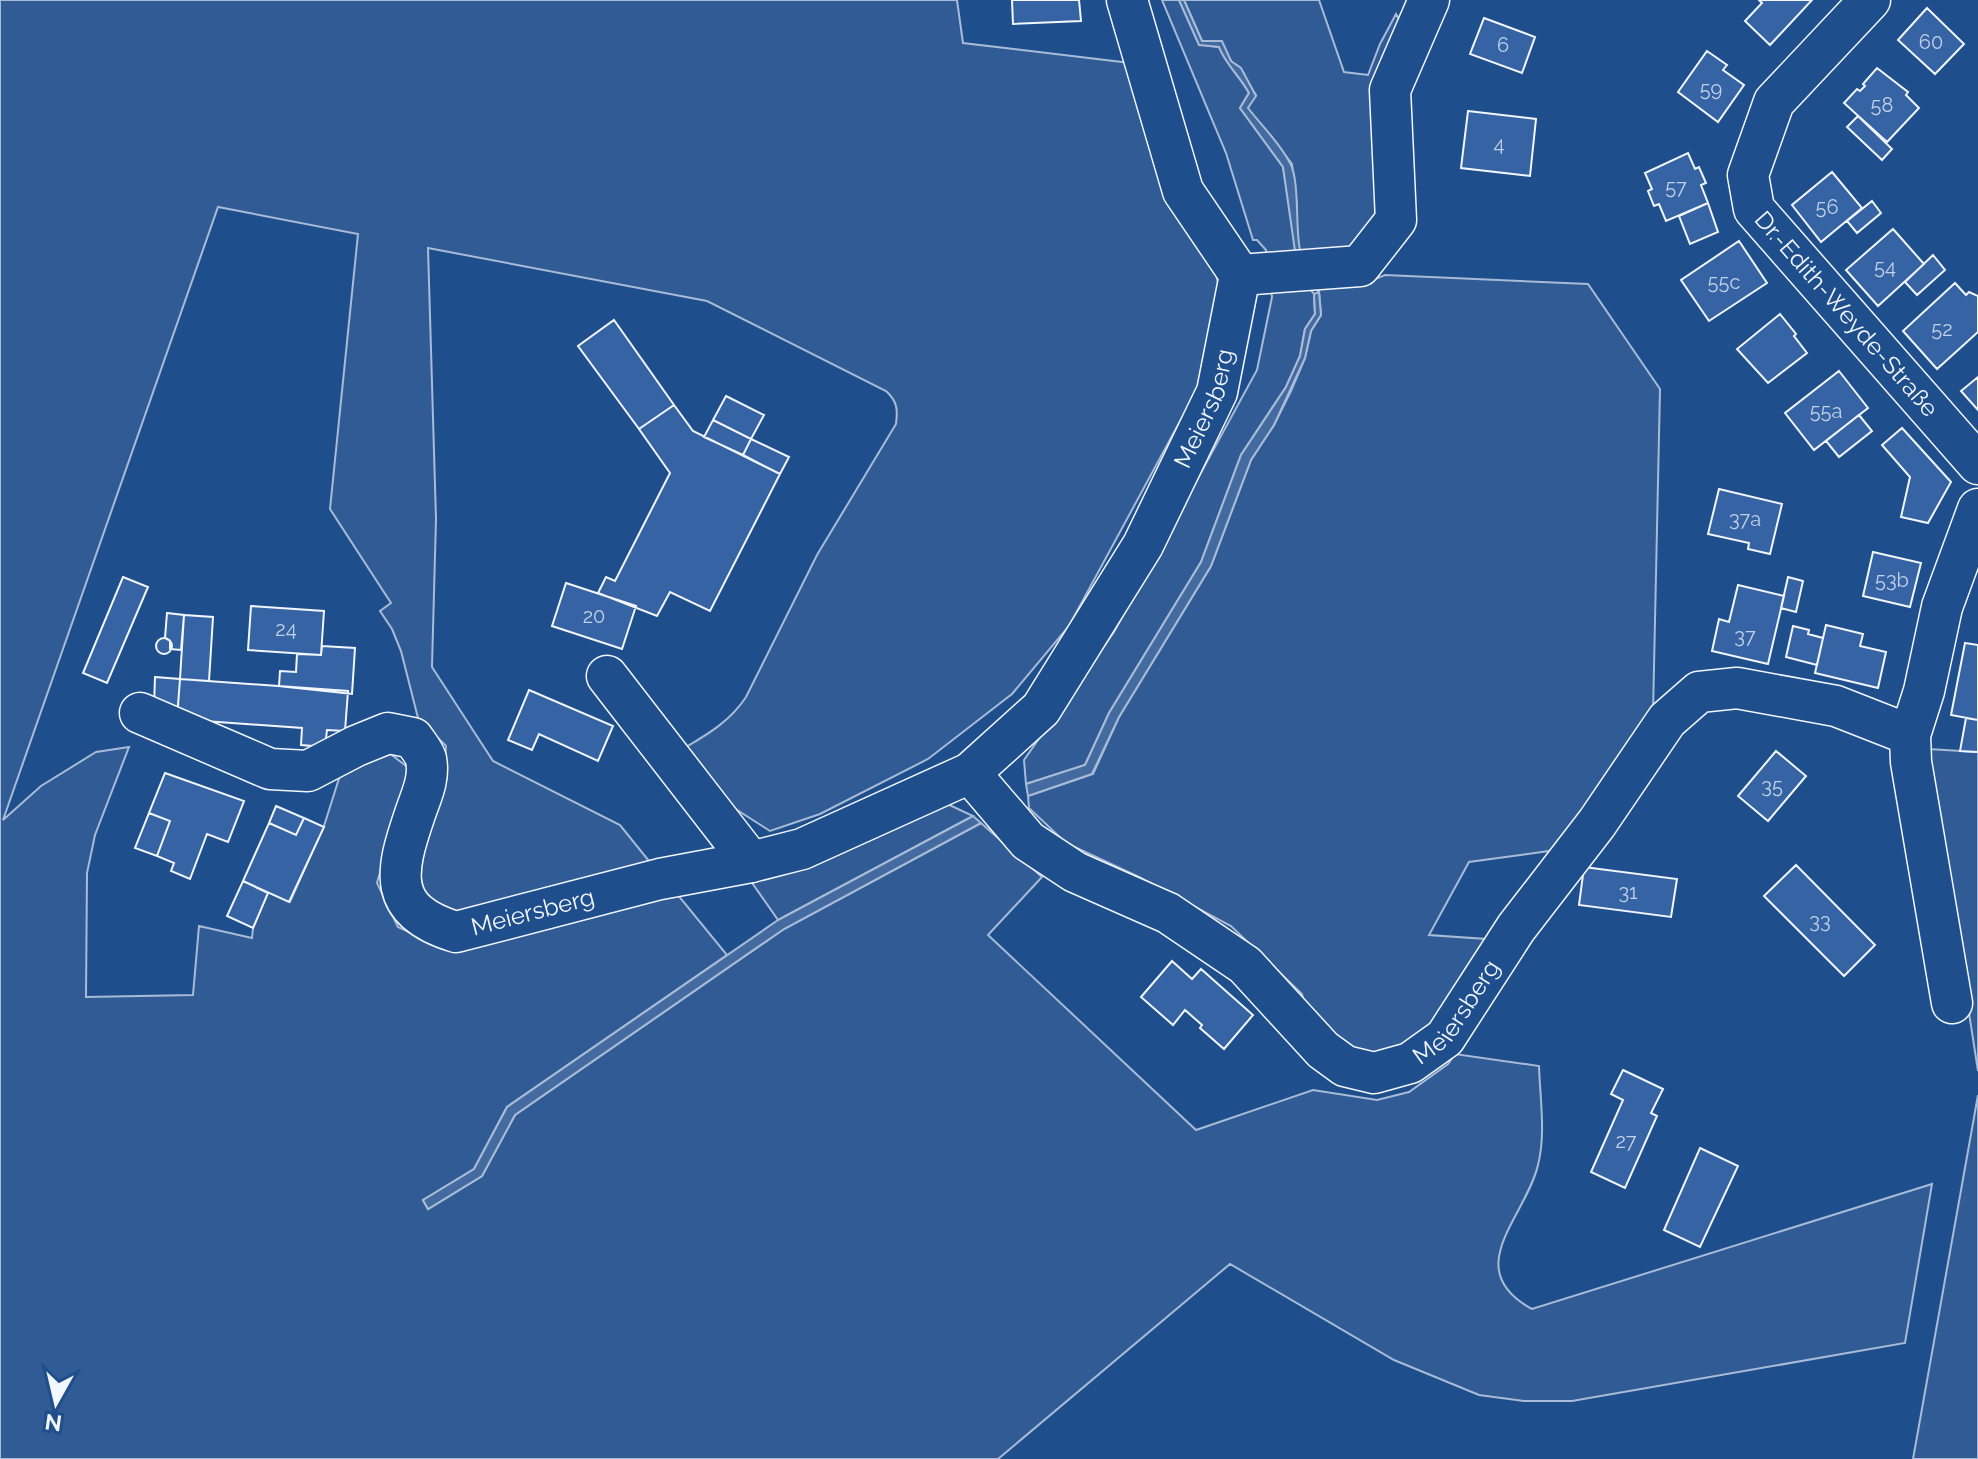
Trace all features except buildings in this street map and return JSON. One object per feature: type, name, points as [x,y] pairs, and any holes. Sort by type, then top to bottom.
[{"type":"street","points":[[1127,0],[1183,191],[1240,275],[1360,266],[1396,220],[1390,90],[1429,0]]},
{"type":"street","name":"Dr.-Edith-Weyde-Straße","points":[[1870,0],[1774,102],[1748,175],[1754,209],[1978,464]]},
{"type":"street","name":"Meiersberg","points":[[140,713],[270,769],[308,771],[388,733],[413,738],[426,757],[426,782],[401,858],[401,885],[411,908],[430,924],[456,932],[660,879],[802,849],[970,773],[1041,709],[1143,545],[1217,392],[1240,275]]},
{"type":"street","points":[[1952,1003],[1911,762],[1910,735],[1924,691],[1942,607],[1978,509]]},
{"type":"street","points":[[607,676],[751,862]]},
{"type":"street","name":"Meiersberg","points":[[970,773],[1028,841],[1075,872],[1168,913],[1245,965],[1323,1050],[1345,1066],[1374,1073],[1410,1063],[1445,1038],[1516,928],[1597,823],[1667,720],[1699,692],[1737,688],[1836,706],[1910,735]]},
{"type":"shaded area","points":[[0,0],[957,0],[963,43],[1130,63],[1203,219],[1223,304],[1198,388],[1069,626],[1012,694],[928,759],[820,814],[770,831],[734,808],[686,747],[727,719],[746,697],[817,555],[896,424],[895,402],[886,391],[707,301],[428,248],[436,519],[432,667],[493,761],[620,825],[653,866],[457,913],[425,896],[417,860],[443,785],[446,746],[418,718],[401,651],[380,611],[391,603],[330,509],[358,234],[218,207],[3,820],[41,786],[96,752],[129,747],[95,835],[87,873],[86,997],[193,995],[199,926],[252,938],[268,892],[290,902],[324,826],[342,769],[384,749],[410,769],[377,883],[398,927],[447,950],[678,895],[727,955],[507,1107],[474,1169],[423,1200],[428,1209],[482,1176],[515,1115],[784,929],[981,823],[1042,877],[988,935],[1196,1130],[1313,1090],[1377,1100],[1409,1092],[1448,1064],[1455,1054],[1539,1066],[1542,1128],[1538,1165],[1503,1242],[1499,1260],[1500,1277],[1511,1293],[1532,1309],[1932,1184],[1905,1343],[1572,1401],[1524,1401],[1479,1395],[1394,1360],[1230,1264],[998,1459],[0,1459]]},
{"type":"shaded area","points":[[1162,0],[1179,0],[1199,44],[1219,47],[1249,93],[1240,108],[1283,167],[1300,276],[1314,294],[1315,314],[1305,329],[1300,356],[1286,387],[1241,455],[1201,562],[1109,713],[1085,765],[1026,784],[1024,760],[1114,632],[1257,370],[1272,297],[1266,250],[1257,240],[1253,240],[1226,153]]},
{"type":"shaded area","points":[[1179,0],[1184,0],[1202,41],[1222,41],[1231,61],[1241,68],[1256,96],[1248,108],[1290,163],[1295,181],[1300,250],[1295,251],[1283,167],[1240,108],[1249,93],[1219,47],[1199,45]]},
{"type":"shaded area","points":[[1184,0],[1319,0],[1344,72],[1368,75],[1396,14],[1399,19],[1391,40],[1384,206],[1363,284],[1385,275],[1588,284],[1660,389],[1653,714],[1556,850],[1469,862],[1429,935],[1486,939],[1435,1023],[1392,1054],[1353,1051],[1306,1009],[1302,994],[1231,926],[1139,877],[1066,843],[1029,808],[1028,796],[1093,774],[1119,717],[1211,566],[1251,460],[1291,391],[1305,358],[1311,331],[1321,315],[1319,292],[1304,274],[1296,230],[1297,206],[1292,164],[1247,107],[1256,95],[1231,61],[1221,41],[1202,41]]},
{"type":"shaded area","points":[[1319,292],[1321,315],[1311,331],[1305,358],[1274,425],[1251,460],[1211,566],[1119,717],[1092,774],[1028,796],[1026,784],[1085,765],[1109,713],[1201,562],[1241,455],[1286,387],[1300,356],[1305,329],[1315,314],[1314,294]]},
{"type":"shaded area","points":[[1928,749],[1978,752],[1978,1071]]},
{"type":"shaded area","points":[[941,801],[973,816],[778,920],[748,877]]},
{"type":"shaded area","points":[[973,816],[981,823],[784,929],[515,1115],[482,1176],[428,1209],[423,1200],[474,1169],[507,1107],[778,920]]},
{"type":"shaded area","points":[[1978,1095],[1978,1459],[1913,1459]]}]
